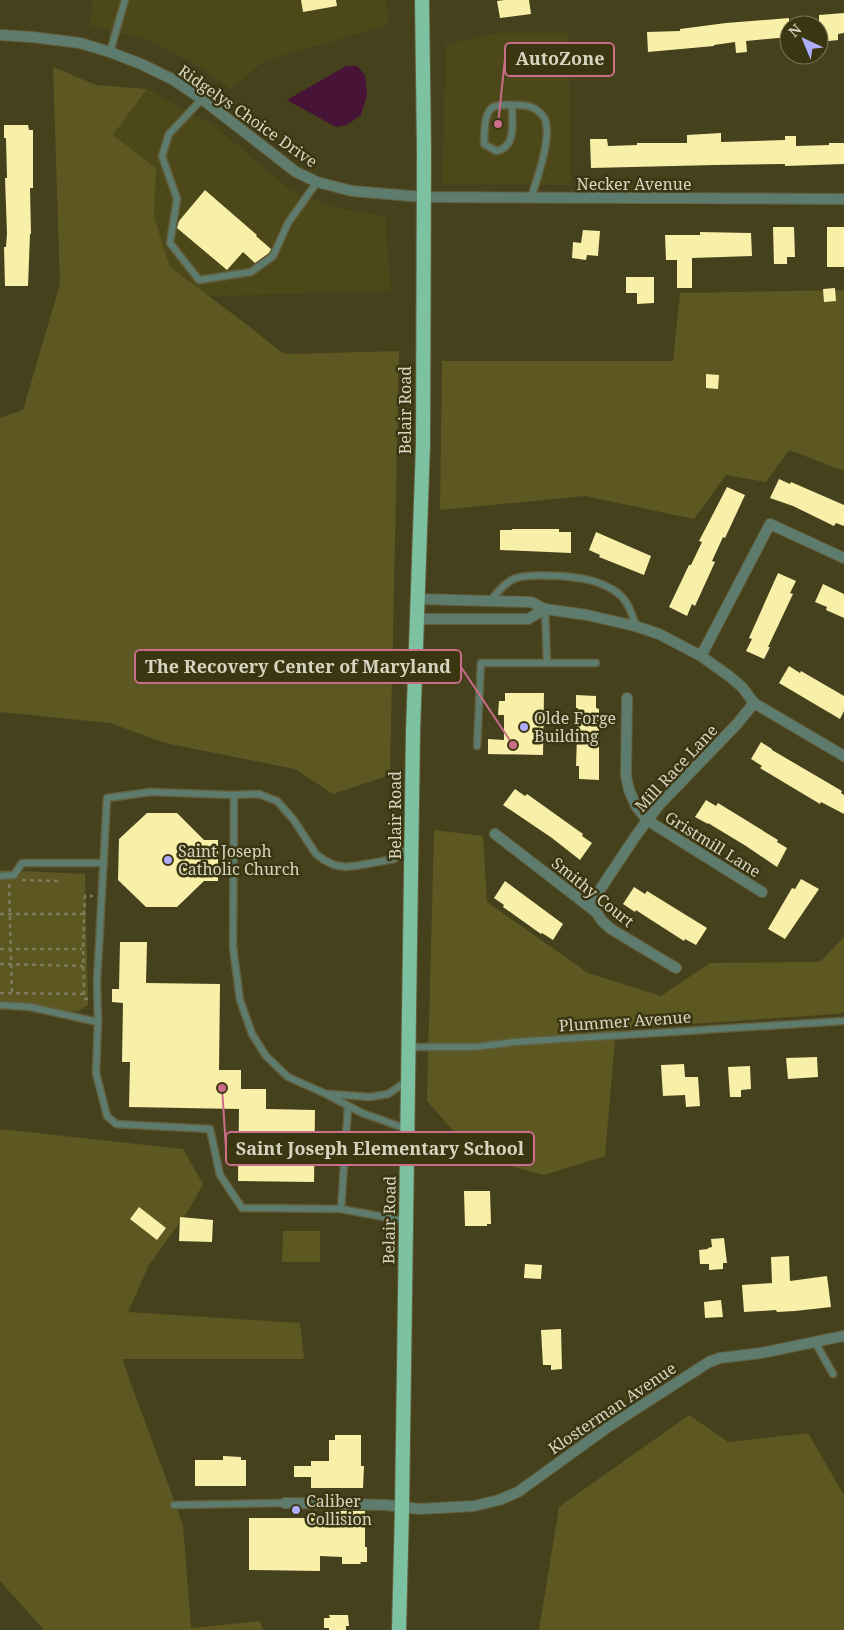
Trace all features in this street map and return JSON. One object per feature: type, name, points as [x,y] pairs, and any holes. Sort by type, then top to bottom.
[{"type":"highway","name":"Belair Road","points":[[399,1630],[413,845],[413,732],[422,445],[424,151],[422,0]]},
{"type":"street","name":"Ridgelys Choice Drive","points":[[0,35],[58,40],[80,44],[110,52],[172,78],[202,99],[283,163],[296,172],[317,182],[352,191],[423,197]]},
{"type":"street","name":"Necker Avenue","points":[[423,197],[844,199]]},
{"type":"street","points":[[701,656],[770,524],[844,558]]},
{"type":"street","points":[[418,598],[530,602],[546,609],[587,615],[636,626],[659,634],[701,656],[742,687],[754,703],[844,756]]},
{"type":"street","points":[[417,619],[528,619],[546,609]]},
{"type":"street","points":[[628,698],[626,776],[628,790],[636,806],[647,820]]},
{"type":"street","name":"Mill Race Lane","points":[[589,906],[658,805],[738,724],[754,703]]},
{"type":"street","name":"Gristmill Lane","points":[[647,820],[762,892]]},
{"type":"street","name":"Smithy Court","points":[[495,834],[589,906],[611,929],[676,968]]},
{"type":"street","name":"Klosterman Avenue","points":[[285,1503],[386,1505],[418,1509],[474,1506],[500,1500],[518,1492],[608,1427],[709,1362],[720,1358],[761,1353],[844,1336]]},
{"type":"lane","points":[[110,52],[125,0]]},
{"type":"lane","points":[[202,99],[169,134],[162,156],[176,199],[170,243],[199,280],[251,272],[273,256],[288,223],[317,182]]},
{"type":"lane","points":[[512,105],[512,134],[509,144],[504,150],[496,151],[484,144],[488,113],[493,107],[512,105],[529,106],[540,112],[545,120],[546,138],[544,153],[531,198]]},
{"type":"lane","points":[[490,601],[506,584],[515,579],[531,575],[593,581],[614,590],[622,597],[628,605],[636,626]]},
{"type":"lane","points":[[546,609],[546,662]]},
{"type":"lane","points":[[477,746],[482,663],[596,663]]},
{"type":"lane","points":[[407,1221],[342,1209],[242,1208],[220,1175],[210,1129],[116,1124],[107,1116],[96,1073],[97,982],[107,798],[151,792],[259,794],[276,801],[293,819],[316,854],[334,865],[353,866],[394,859],[413,845]]},
{"type":"lane","points":[[234,795],[233,947],[240,1000],[252,1034],[266,1056],[288,1077],[362,1113],[408,1129]]},
{"type":"lane","points":[[0,876],[9,877],[14,875],[22,863],[104,863]]},
{"type":"lane","points":[[0,1004],[30,1007],[98,1022]]},
{"type":"lane","name":"Plummer Avenue","points":[[409,1047],[475,1047],[515,1042],[844,1021]]},
{"type":"lane","points":[[326,1094],[370,1097],[388,1094],[408,1081]]},
{"type":"lane","points":[[342,1209],[348,1106]]},
{"type":"lane","points":[[815,1342],[833,1374]]},
{"type":"lane","points":[[174,1505],[285,1503]]},
{"type":"path","points":[[12,1005],[9,877],[58,881]]},
{"type":"path","points":[[97,1000],[84,999],[82,949],[85,896],[102,897]]},
{"type":"path","points":[[0,914],[84,914]]},
{"type":"path","points":[[0,949],[82,949]]},
{"type":"path","points":[[0,964],[83,966]]},
{"type":"path","points":[[0,993],[84,994]]},
{"type":"shaded area","points":[[92,0],[387,0],[388,25],[264,61],[231,89],[203,69],[146,39],[90,26]]},
{"type":"shaded area","points":[[496,33],[568,33],[571,185],[442,184],[446,44]]},
{"type":"shaded area","points":[[346,66],[357,66],[365,75],[367,95],[361,115],[347,125],[336,127],[287,100]]},
{"type":"shaded area","points":[[53,67],[96,85],[147,89],[113,135],[156,168],[154,217],[170,267],[280,351],[287,354],[399,351],[390,775],[333,794],[295,769],[165,743],[110,723],[0,712],[0,418],[23,410],[60,284]]},
{"type":"shaded area","points":[[147,89],[215,126],[289,189],[334,207],[385,216],[391,291],[208,296],[170,267],[154,217],[156,168],[113,135]]},
{"type":"shaded area","points":[[844,290],[844,471],[789,450],[766,482],[726,475],[694,519],[585,496],[440,510],[442,361],[673,361],[680,293]]},
{"type":"shaded area","points":[[434,830],[483,836],[487,902],[588,973],[661,996],[710,963],[820,962],[844,937],[844,1012],[616,1029],[605,1156],[544,1175],[476,1157],[427,1101]]},
{"type":"shaded area","points":[[0,870],[85,874],[88,1005],[78,1011],[0,1010]]},
{"type":"shaded area","points":[[0,1129],[183,1149],[203,1184],[190,1208],[149,1265],[128,1312],[300,1323],[304,1359],[122,1359],[183,1525],[191,1628],[260,1621],[263,1630],[44,1630],[0,1581]]},
{"type":"shaded area","points":[[283,1231],[320,1231],[320,1262],[282,1262]]},
{"type":"shaded area","points":[[689,1415],[728,1442],[808,1433],[844,1495],[844,1630],[539,1630],[559,1507]]},
{"type":"building","points":[[301,0],[336,0],[337,6],[303,12]]},
{"type":"building","points":[[529,0],[531,14],[500,18],[497,1]]},
{"type":"building","points":[[844,13],[844,33],[838,34],[838,40],[829,41],[829,15],[819,15]]},
{"type":"building","points":[[779,19],[779,38],[746,41],[747,52],[736,53],[735,42],[714,46],[648,52],[647,32],[680,31],[680,29]]},
{"type":"building","points":[[4,125],[28,125],[29,130],[33,130],[33,188],[30,188],[31,234],[28,286],[5,286],[4,247],[6,247],[7,234],[5,178],[7,178]]},
{"type":"building","points":[[721,133],[721,142],[785,140],[785,136],[796,136],[796,146],[844,143],[844,164],[591,168],[590,139],[607,139],[608,146],[637,145],[637,143],[687,143],[687,135]]},
{"type":"building","points":[[205,190],[257,235],[271,249],[269,253],[255,263],[243,252],[227,270],[177,228],[179,221]]},
{"type":"building","points":[[773,227],[794,227],[795,257],[787,257],[787,264],[774,264]]},
{"type":"building","points":[[827,227],[844,227],[844,267],[827,267]]},
{"type":"building","points":[[583,230],[600,231],[598,256],[587,255],[586,260],[572,258],[573,242],[581,243]]},
{"type":"building","points":[[700,232],[751,233],[752,256],[692,258],[692,288],[677,288],[677,260],[666,260],[665,235],[700,235]]},
{"type":"building","points":[[626,277],[654,277],[654,303],[637,304],[637,293],[626,293]]},
{"type":"building","points":[[835,288],[836,301],[824,302],[823,289]]},
{"type":"building","points":[[706,374],[719,375],[718,389],[706,388]]},
{"type":"building","points":[[779,479],[790,484],[791,482],[844,505],[844,526],[836,523],[834,526],[793,506],[770,498]]},
{"type":"building","points":[[727,487],[745,495],[712,561],[715,562],[695,606],[692,604],[687,616],[669,607],[702,542],[699,541]]},
{"type":"building","points":[[559,529],[559,532],[571,532],[571,553],[500,550],[500,530]]},
{"type":"building","points":[[596,532],[651,556],[644,575],[599,557],[600,555],[589,550]]},
{"type":"building","points":[[778,573],[796,581],[790,593],[793,594],[764,659],[746,651],[752,639],[749,638]]},
{"type":"building","points":[[823,584],[844,594],[844,618],[826,610],[827,607],[815,602]]},
{"type":"building","points":[[789,666],[844,696],[844,711],[840,719],[779,683]]},
{"type":"building","name":"Olde Forge Building","points":[[505,693],[544,693],[543,755],[488,754],[488,739],[504,740],[504,715],[498,715],[499,701],[505,701]]},
{"type":"building","points":[[576,695],[596,696],[596,708],[599,709],[599,780],[579,779],[579,766],[576,766],[578,708],[576,708]]},
{"type":"building","points":[[761,742],[842,791],[841,793],[844,795],[844,814],[821,802],[820,804],[760,768],[762,766],[751,759]]},
{"type":"building","points":[[515,789],[525,796],[527,794],[583,834],[582,836],[592,843],[580,860],[552,838],[503,805]]},
{"type":"building","points":[[706,800],[716,806],[718,803],[778,840],[777,842],[787,848],[777,867],[746,846],[695,817]]},
{"type":"building","name":"Saint Joseph Catholic Church","points":[[147,813],[177,813],[204,840],[218,840],[218,881],[204,881],[177,907],[146,907],[118,880],[119,839]]},
{"type":"building","points":[[801,879],[819,889],[785,939],[768,929],[792,888],[795,889]]},
{"type":"building","points":[[505,881],[563,924],[553,940],[541,934],[503,907],[504,905],[494,898]]},
{"type":"building","points":[[634,887],[645,894],[647,891],[707,928],[696,945],[685,939],[684,941],[636,910],[635,912],[623,904]]},
{"type":"building","points":[[120,942],[147,942],[146,983],[220,984],[219,1070],[241,1070],[241,1089],[266,1089],[266,1109],[315,1110],[314,1182],[238,1181],[239,1109],[129,1107],[130,1062],[122,1062],[123,1003],[112,1002],[112,989],[119,989]]},
{"type":"building","points":[[817,1057],[818,1077],[788,1079],[786,1058]]},
{"type":"building","points":[[684,1064],[685,1077],[698,1077],[700,1106],[686,1107],[685,1095],[663,1096],[661,1065]]},
{"type":"building","points":[[750,1066],[751,1089],[741,1090],[741,1097],[730,1097],[728,1067]]},
{"type":"building","points":[[464,1191],[490,1191],[491,1224],[487,1224],[487,1226],[465,1226]]},
{"type":"building","points":[[139,1207],[166,1228],[157,1240],[130,1219]]},
{"type":"building","points":[[180,1217],[213,1220],[212,1242],[179,1241]]},
{"type":"building","points":[[724,1238],[727,1263],[723,1263],[723,1269],[709,1270],[709,1264],[700,1264],[699,1250],[712,1247],[711,1239]]},
{"type":"building","points":[[789,1256],[790,1281],[827,1276],[831,1307],[795,1311],[744,1312],[742,1285],[772,1283],[771,1257]]},
{"type":"building","points":[[525,1264],[542,1265],[541,1279],[524,1278]]},
{"type":"building","points":[[721,1300],[723,1317],[705,1318],[704,1302]]},
{"type":"building","points":[[561,1329],[562,1369],[551,1370],[551,1365],[543,1365],[541,1330]]},
{"type":"building","points":[[335,1435],[361,1435],[361,1466],[364,1466],[363,1488],[311,1488],[311,1477],[294,1477],[294,1466],[311,1466],[311,1461],[329,1461],[329,1440],[335,1440]]},
{"type":"building","points":[[223,1456],[241,1457],[241,1460],[246,1460],[246,1486],[195,1486],[195,1460],[223,1460]]},
{"type":"building","points":[[331,1511],[365,1511],[367,1562],[360,1562],[361,1564],[342,1564],[342,1557],[320,1556],[320,1571],[249,1570],[249,1518],[331,1518]]},
{"type":"building","points":[[329,1615],[348,1615],[349,1626],[346,1626],[346,1630],[329,1630],[329,1628],[324,1628],[324,1618],[330,1618]]},
{"type":"place","name":"AutoZone","points":[[498,124]]},
{"type":"place","name":"Olde Forge Building","points":[[524,727]]},
{"type":"place","name":"The Recovery Center of Maryland","points":[[513,745]]},
{"type":"place","name":"Saint Joseph Catholic Church","points":[[168,860]]},
{"type":"place","name":"Saint Joseph Elementary School","points":[[222,1088]]},
{"type":"place","name":"Caliber Collision","points":[[296,1510]]}]
